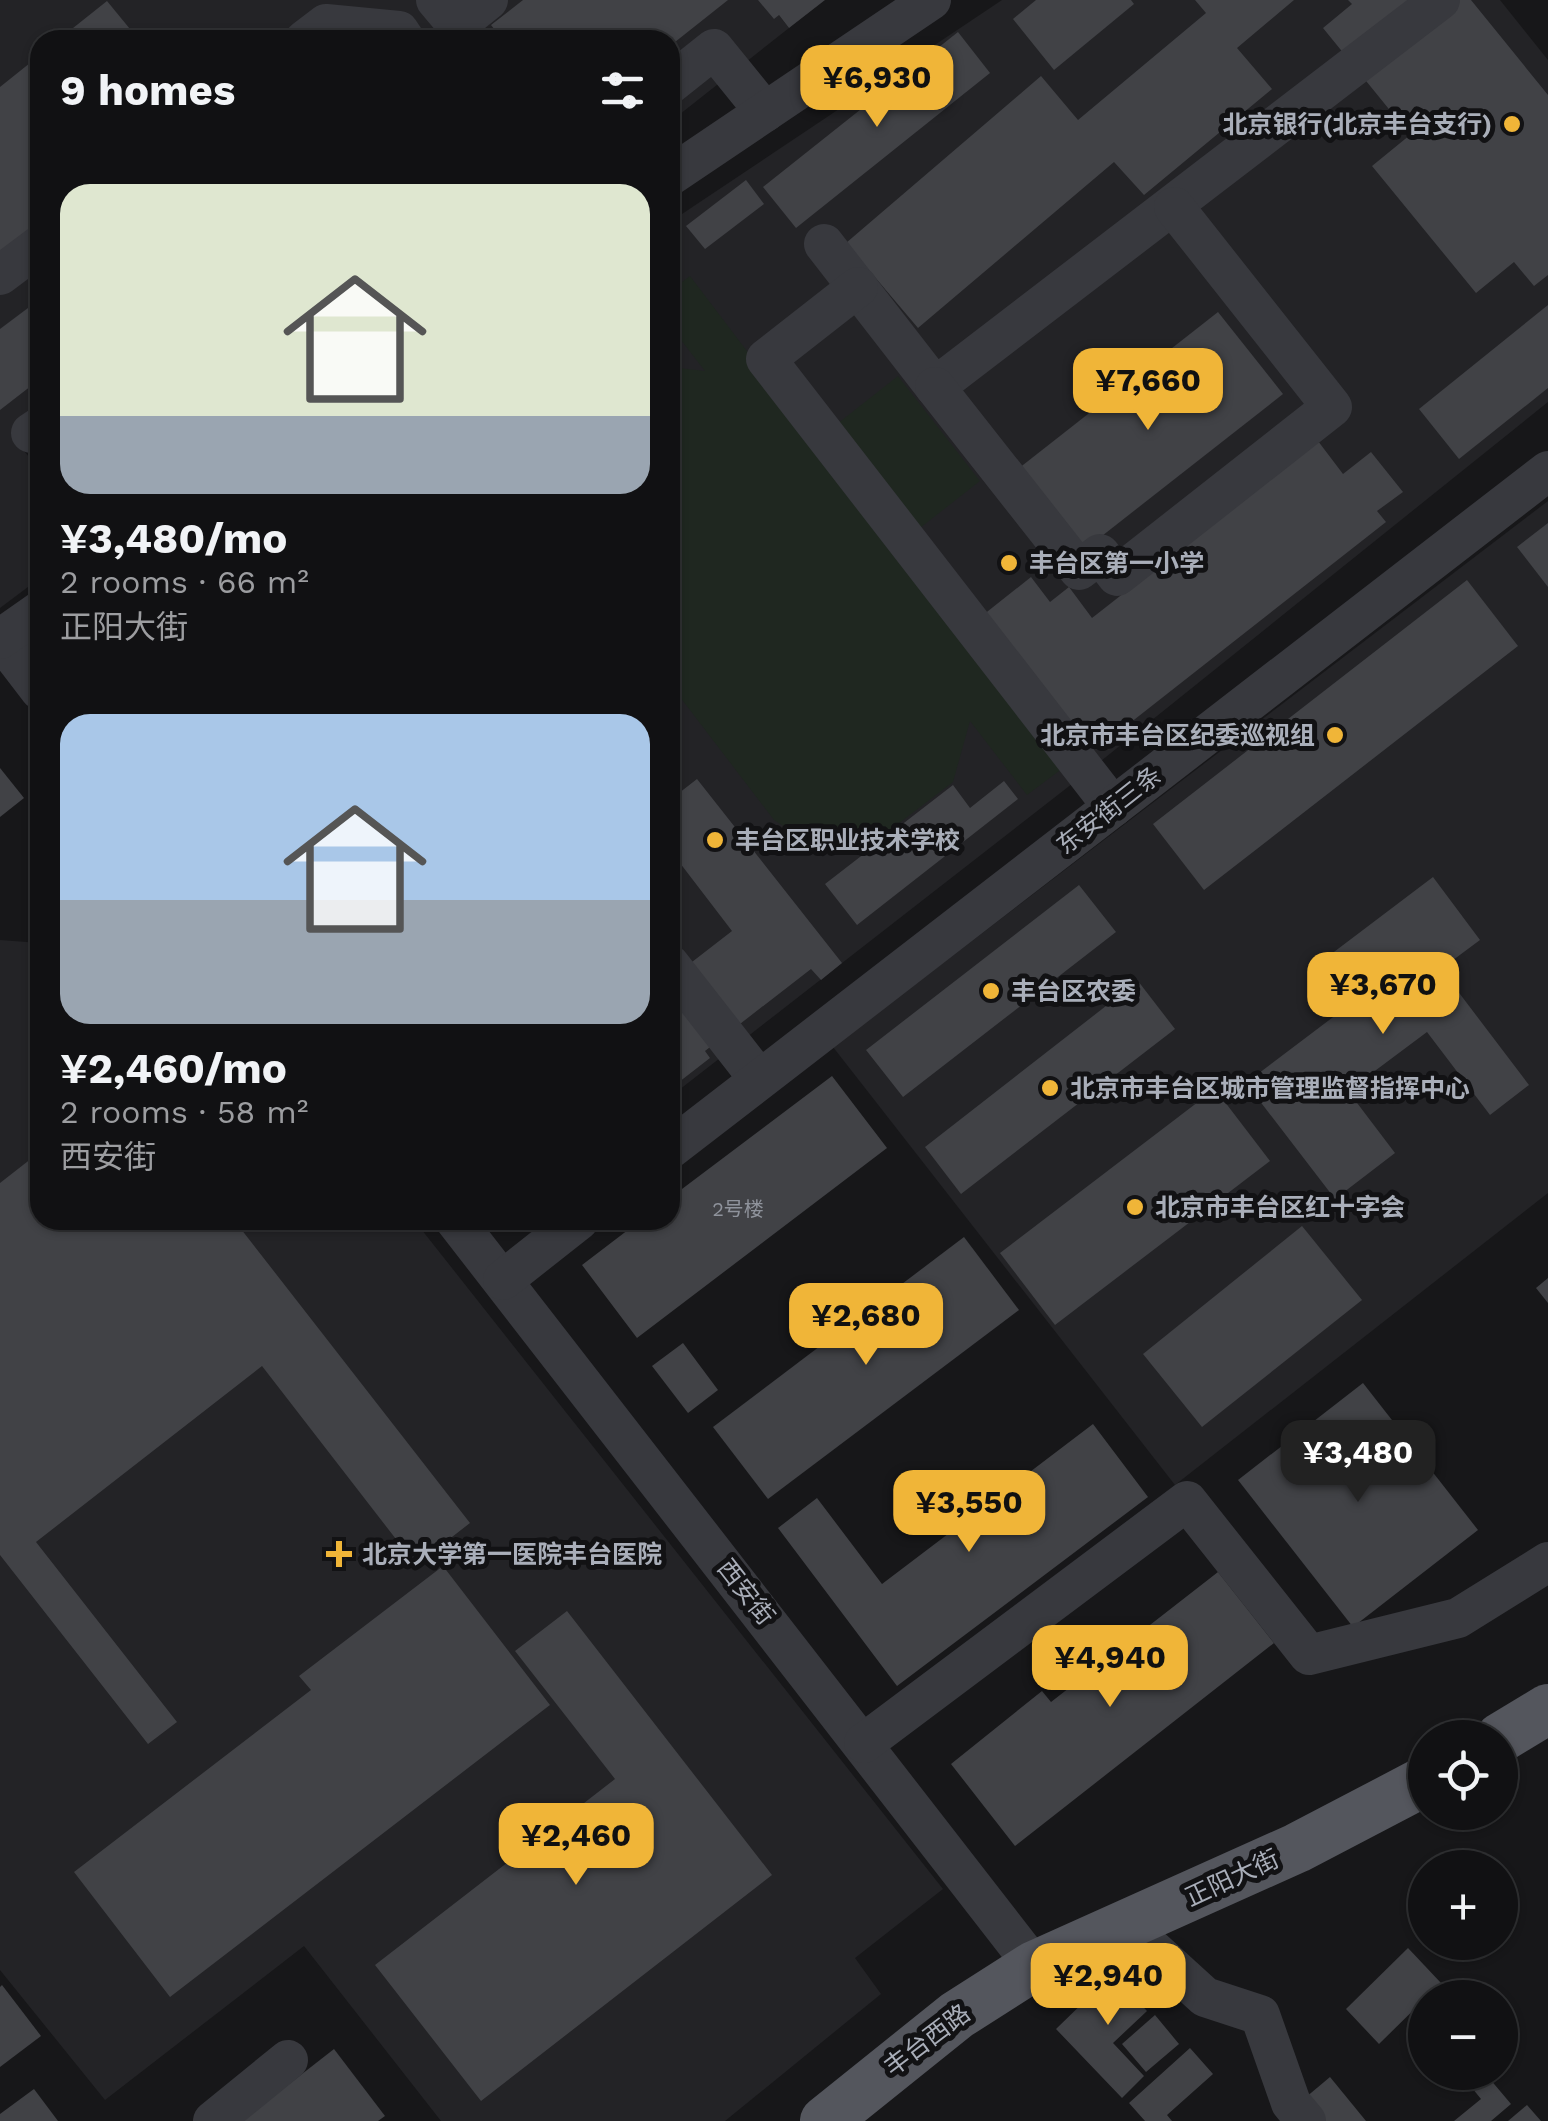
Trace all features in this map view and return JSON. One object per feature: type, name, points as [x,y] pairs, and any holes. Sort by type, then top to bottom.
[{"type":"main road","points":[[1518,1728],[1548,1710]]},
{"type":"main road","name":"正阳大街","points":[[1034,1966],[1297,1848],[1408,1790]]},
{"type":"main road","name":"丰台西路","points":[[825,2121],[957,2014],[1034,1966]]},
{"type":"street","points":[[680,169],[931,0]]},
{"type":"street","points":[[935,387],[1440,0]]},
{"type":"street","points":[[337,14],[392,30]]},
{"type":"street","points":[[680,76],[714,49],[766,112]]},
{"type":"street","points":[[824,244],[1080,570],[1100,554],[1117,576],[1332,407],[1174,206]]},
{"type":"street","points":[[0,276],[30,252]]},
{"type":"street","points":[[858,287],[766,359],[1112,806]]},
{"type":"street","name":"东安街三条","points":[[680,1141],[1548,471]]},
{"type":"street","points":[[30,618],[0,639],[30,677]]},
{"type":"street","points":[[680,978],[759,1079]]},
{"type":"street","name":"西安街","points":[[464,1230],[1034,1966]]},
{"type":"street","points":[[502,1280],[566,1230]]},
{"type":"street","points":[[864,1743],[1187,1501],[1309,1655],[1458,1618],[1548,1562]]},
{"type":"street","points":[[1127,1926],[1205,1997],[1260,2015],[1291,2115]]},
{"type":"street","points":[[213,2121],[288,2060]]},
{"type":"shaded area","points":[[0,0],[797,0],[779,15],[789,28],[680,114],[680,30],[30,30],[30,419],[11,434],[30,458],[30,586],[0,608]]},
{"type":"shaded area","name":"丰台区第一小学","points":[[1002,0],[1500,0],[1548,60],[1548,402],[1086,773],[680,1089],[680,215]]},
{"type":"shaded area","points":[[690,276],[1063,768],[1027,795],[970,721],[953,782],[881,837],[833,841],[801,837],[774,820],[680,697],[680,368],[705,371],[680,339],[680,284]]},
{"type":"shaded area","points":[[898,376],[980,481],[920,528],[837,424]]},
{"type":"shaded area","points":[[1548,501],[1548,1193],[1175,1485],[833,1047]]},
{"type":"shaded area","name":"北京大学第一医院丰台医院","points":[[0,940],[30,942],[30,1230],[422,1230],[943,1889],[855,1958],[881,1994],[725,2121],[441,2121],[304,1946],[105,2100],[0,1970]]},
{"type":"building","points":[[523,0],[728,0],[680,38],[680,30],[495,30],[491,25]]},
{"type":"building","points":[[758,0],[825,0],[789,28],[779,15],[774,19]]},
{"type":"building","points":[[1036,0],[1131,0],[1134,4],[1054,70],[1013,19]]},
{"type":"building","points":[[1195,0],[1294,0],[1237,48],[1272,89],[1144,195],[1114,162],[918,328],[846,243],[1041,76],[1078,120],[1206,13]]},
{"type":"building","points":[[1348,0],[1471,0],[1548,95],[1548,275],[1534,286],[1514,262],[1476,293],[1372,166],[1410,135],[1323,28],[1352,4]]},
{"type":"building","points":[[107,1],[131,30],[71,30]]},
{"type":"building","points":[[958,32],[990,73],[796,228],[763,187]]},
{"type":"building","points":[[30,63],[30,231],[0,255],[0,87]]},
{"type":"building","points":[[746,180],[764,204],[705,249],[686,226]]},
{"type":"building","points":[[1548,305],[1548,388],[1459,459],[1419,409]]},
{"type":"building","points":[[30,306],[30,387],[0,410],[0,329]]},
{"type":"building","points":[[1218,312],[1283,394],[1079,554],[1014,472]]},
{"type":"building","points":[[1318,441],[1343,474],[1371,452],[1403,492],[1377,511],[1386,522],[1116,734],[1104,719],[1075,742],[978,619],[1031,577],[1050,602],[1069,587],[1092,618]]},
{"type":"building","points":[[1548,523],[1548,587],[1517,547]]},
{"type":"building","name":"北京市丰台区纪委巡视组","points":[[1467,580],[1518,646],[1204,890],[1153,824]]},
{"type":"building","points":[[0,768],[24,798],[0,817]]},
{"type":"building","name":"丰台区职业技术学校","points":[[697,779],[842,963],[821,980],[811,969],[705,1051],[710,1058],[680,1081],[680,971],[732,931],[680,863],[680,792]]},
{"type":"building","points":[[1004,781],[1018,799],[857,925],[825,884],[953,785],[970,808]]},
{"type":"building","points":[[1433,877],[1480,940],[1441,969],[1529,1085],[1490,1115],[1427,1032],[1348,1091],[1395,1153],[1335,1199],[1246,1083],[1353,1002],[1322,961]]},
{"type":"building","name":"丰台区农委","points":[[1079,885],[1116,932],[903,1097],[866,1050]]},
{"type":"building","name":"北京市丰台区城市管理监督指挥中心","points":[[1138,981],[1175,1029],[961,1194],[925,1147]]},
{"type":"building","points":[[832,1076],[887,1148],[637,1338],[582,1265],[628,1230],[680,1230],[680,1190]]},
{"type":"building","name":"北京市丰台区红十字会","points":[[1215,1089],[1270,1161],[1055,1325],[1000,1253]]},
{"type":"building","points":[[30,1160],[30,1230],[242,1230],[470,1523],[416,1565],[262,1366],[36,1542],[177,1722],[148,1744],[0,1555],[0,1183]]},
{"type":"building","points":[[1302,1226],[1362,1300],[1202,1427],[1143,1354]]},
{"type":"building","points":[[964,1237],[1019,1310],[768,1499],[713,1427]]},
{"type":"building","points":[[1548,1278],[1548,1303],[1536,1288]]},
{"type":"building","points":[[683,1343],[718,1390],[688,1413],[652,1366]]},
{"type":"building","points":[[1363,1383],[1478,1530],[1353,1627],[1238,1480]]},
{"type":"building","points":[[1093,1424],[1148,1497],[897,1686],[778,1528],[817,1498],[882,1584]]},
{"type":"building","points":[[443,1566],[550,1705],[170,1997],[74,1872],[311,1690],[299,1676]]},
{"type":"building","points":[[1218,1572],[1274,1643],[1015,1846],[951,1764],[1042,1691],[1051,1702]]},
{"type":"building","points":[[567,1611],[772,1875],[481,2101],[375,1965],[615,1779],[515,1651]]},
{"type":"building","points":[[1408,1948],[1408,1960],[1419,1960],[1438,1980],[1408,1980],[1408,2015],[1379,2044],[1346,2009]]},
{"type":"building","points":[[1128,1959],[1146,1978],[1131,1994],[1147,2011],[1113,2043],[1144,2076],[1122,2098],[1056,2029]]},
{"type":"building","points":[[0,1987],[41,2036],[0,2067]]},
{"type":"building","points":[[1155,2015],[1179,2044],[1146,2072],[1122,2044]]},
{"type":"building","points":[[1190,2048],[1213,2074],[1167,2115],[1172,2121],[1145,2121],[1129,2103]]},
{"type":"building","points":[[334,2049],[385,2116],[378,2121],[242,2121]]},
{"type":"building","points":[[1330,2077],[1366,2121],[1324,2121],[1305,2098]]},
{"type":"building","points":[[34,2089],[58,2121],[0,2121],[0,2114]]},
{"type":"building","points":[[1474,2090],[1499,2090],[1511,2104],[1491,2121],[1454,2121],[1481,2099]]},
{"type":"building","points":[[1527,2105],[1541,2121],[1508,2121]]},
{"type":"place","name":"北京银行(北京丰台支行)","points":[[1512,124]]},
{"type":"place","name":"丰台区第一小学","points":[[1009,563]]},
{"type":"place","name":"北京市丰台区纪委巡视组","points":[[1335,735]]},
{"type":"place","name":"丰台区职业技术学校","points":[[715,840]]},
{"type":"place","name":"丰台区农委","points":[[991,991]]},
{"type":"place","name":"北京市丰台区城市管理监督指挥中心","points":[[1050,1088]]},
{"type":"place","name":"北京市丰台区红十字会","points":[[1135,1207]]},
{"type":"place","name":"北京大学第一医院丰台医院","points":[[339,1554]]}]
